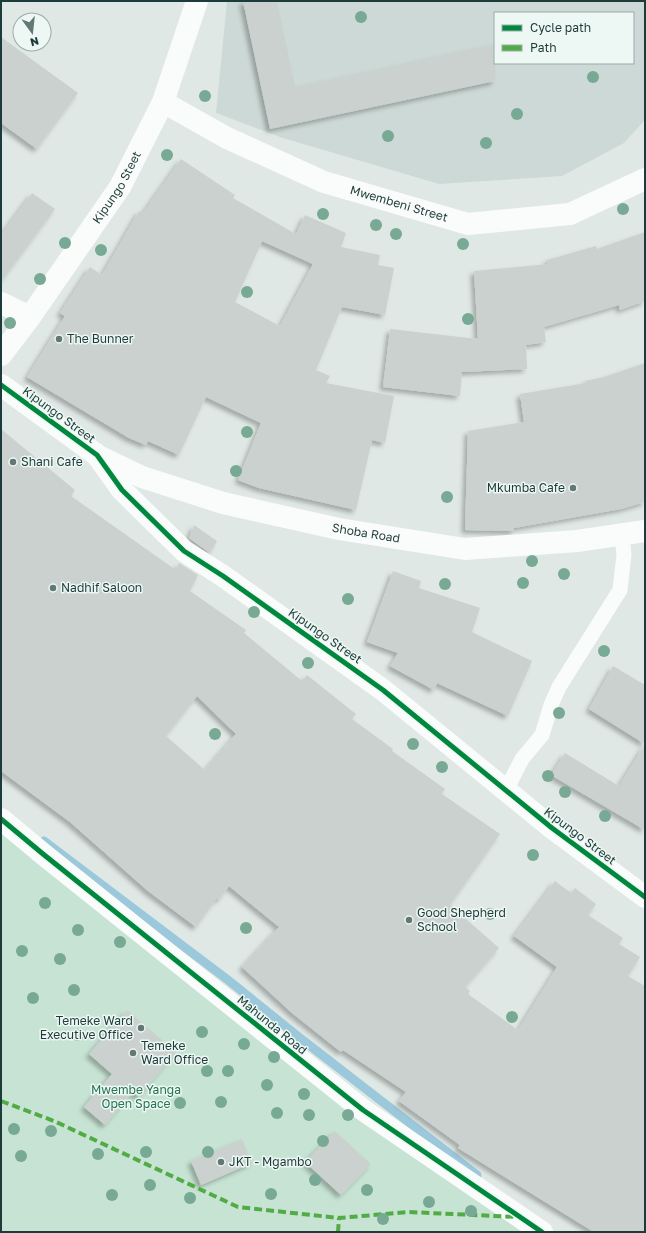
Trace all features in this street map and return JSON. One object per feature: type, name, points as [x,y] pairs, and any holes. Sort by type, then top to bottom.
[{"type":"street","name":"Kipungo Steet","points":[[1,355],[30,317],[120,187],[163,102],[197,1]]},
{"type":"street","name":"Mwembeni Street","points":[[163,102],[227,138],[324,182],[468,224],[570,214],[645,179]]},
{"type":"street","points":[[1,303],[30,317]]},
{"type":"street","name":"Kipungo Street","points":[[1,385],[97,456],[122,490],[184,551],[223,576],[383,690],[552,828],[645,897]]},
{"type":"street","name":"Shoba Road","points":[[97,456],[142,477],[223,503],[355,532],[465,548],[577,541],[645,531]]},
{"type":"street","name":"Mahunda Road","points":[[1,819],[362,1110],[542,1232]]},
{"type":"lane","points":[[506,790],[522,759],[542,736],[551,705],[559,687],[620,590],[624,555],[622,535]]},
{"type":"shaded area","points":[[227,1],[645,1],[645,120],[624,143],[562,176],[439,184],[283,138],[216,113]]},
{"type":"green space","name":"Mwembe Yanga Open Space","points":[[1,820],[528,1232],[1,1232]]},
{"type":"building","points":[[243,1],[277,1],[295,87],[494,44],[495,81],[270,129]]},
{"type":"building","points":[[1,37],[12,45],[12,52],[22,52],[78,93],[37,149],[1,123]]},
{"type":"building","points":[[181,159],[235,195],[233,198],[296,234],[305,215],[346,233],[341,247],[380,255],[378,265],[394,268],[385,315],[342,307],[316,370],[330,376],[326,383],[394,396],[385,443],[372,440],[356,510],[259,488],[238,480],[261,423],[206,397],[179,455],[148,441],[146,445],[129,438],[27,377],[65,316],[60,313],[90,267],[102,275],[139,211],[143,213]],"holes":[[[262,241],[313,264],[280,326],[235,302]]]},
{"type":"building","points":[[32,193],[55,209],[1,282],[1,235]]},
{"type":"building","points":[[645,232],[645,301],[620,310],[619,305],[544,327],[546,342],[526,345],[527,369],[462,372],[460,396],[383,387],[390,329],[478,339],[474,271],[548,264],[547,260],[596,246],[597,249]]},
{"type":"building","points":[[645,363],[645,502],[621,509],[514,528],[514,531],[465,530],[468,431],[524,422],[520,394],[586,383],[585,381],[604,377]]},
{"type":"building","points":[[1,429],[75,490],[71,496],[176,570],[179,563],[198,575],[190,591],[246,630],[244,633],[302,681],[307,675],[356,714],[352,719],[393,749],[392,751],[445,789],[442,794],[500,834],[450,905],[499,948],[465,987],[470,991],[468,994],[518,1030],[557,967],[514,936],[555,881],[571,893],[575,888],[596,904],[588,915],[623,938],[619,944],[640,957],[628,976],[645,986],[645,1232],[594,1232],[458,1148],[460,1145],[399,1101],[406,1092],[343,1050],[341,1052],[292,1013],[242,967],[279,927],[229,886],[219,900],[217,898],[196,927],[148,891],[70,822],[1,771]],"holes":[[[197,696],[236,734],[205,770],[166,736]]]},
{"type":"building","points":[[194,525],[217,541],[210,553],[189,538]]},
{"type":"building","points":[[393,571],[421,581],[419,588],[480,608],[472,632],[532,661],[508,716],[437,683],[434,690],[390,666],[398,653],[367,642]]},
{"type":"building","points":[[613,666],[645,685],[645,744],[589,709]]},
{"type":"building","points":[[645,744],[645,830],[551,775],[565,753],[619,786]]},
{"type":"building","name":"Temeke Ward Office","points":[[127,1010],[176,1052],[139,1097],[133,1092],[105,1125],[84,1107],[112,1074],[89,1054]]},
{"type":"building","points":[[335,1131],[371,1164],[341,1195],[305,1162]]},
{"type":"building","name":"JKT - Mgambo","points":[[242,1139],[252,1163],[201,1185],[191,1161]]},
{"type":"waterway","points":[[44,841],[228,980],[300,1038],[477,1175]]},
{"type":"marked path","points":[[1,1101],[54,1121],[238,1207],[339,1218],[409,1212],[517,1217]]},
{"type":"marked path","points":[[338,1232],[339,1218]]},
{"type":"cycle path","points":[[1,385],[97,455],[122,490],[184,551],[223,576],[383,690],[552,828],[645,897]]},
{"type":"cycle path","points":[[1,819],[363,1110],[542,1232]]},
{"type":"place","name":"The Bunner","points":[[59,339]]},
{"type":"place","name":"Shani Cafe","points":[[13,462]]},
{"type":"place","name":"Mkumba Cafe","points":[[573,488]]},
{"type":"place","name":"Nadhif Saloon","points":[[53,588]]},
{"type":"place","name":"Good Shepherd School","points":[[409,920]]},
{"type":"place","name":"Temeke Ward Executive Office","points":[[141,1028]]},
{"type":"place","name":"Temeke Ward Office","points":[[133,1053]]},
{"type":"place","name":"JKT - Mgambo","points":[[221,1162]]}]
